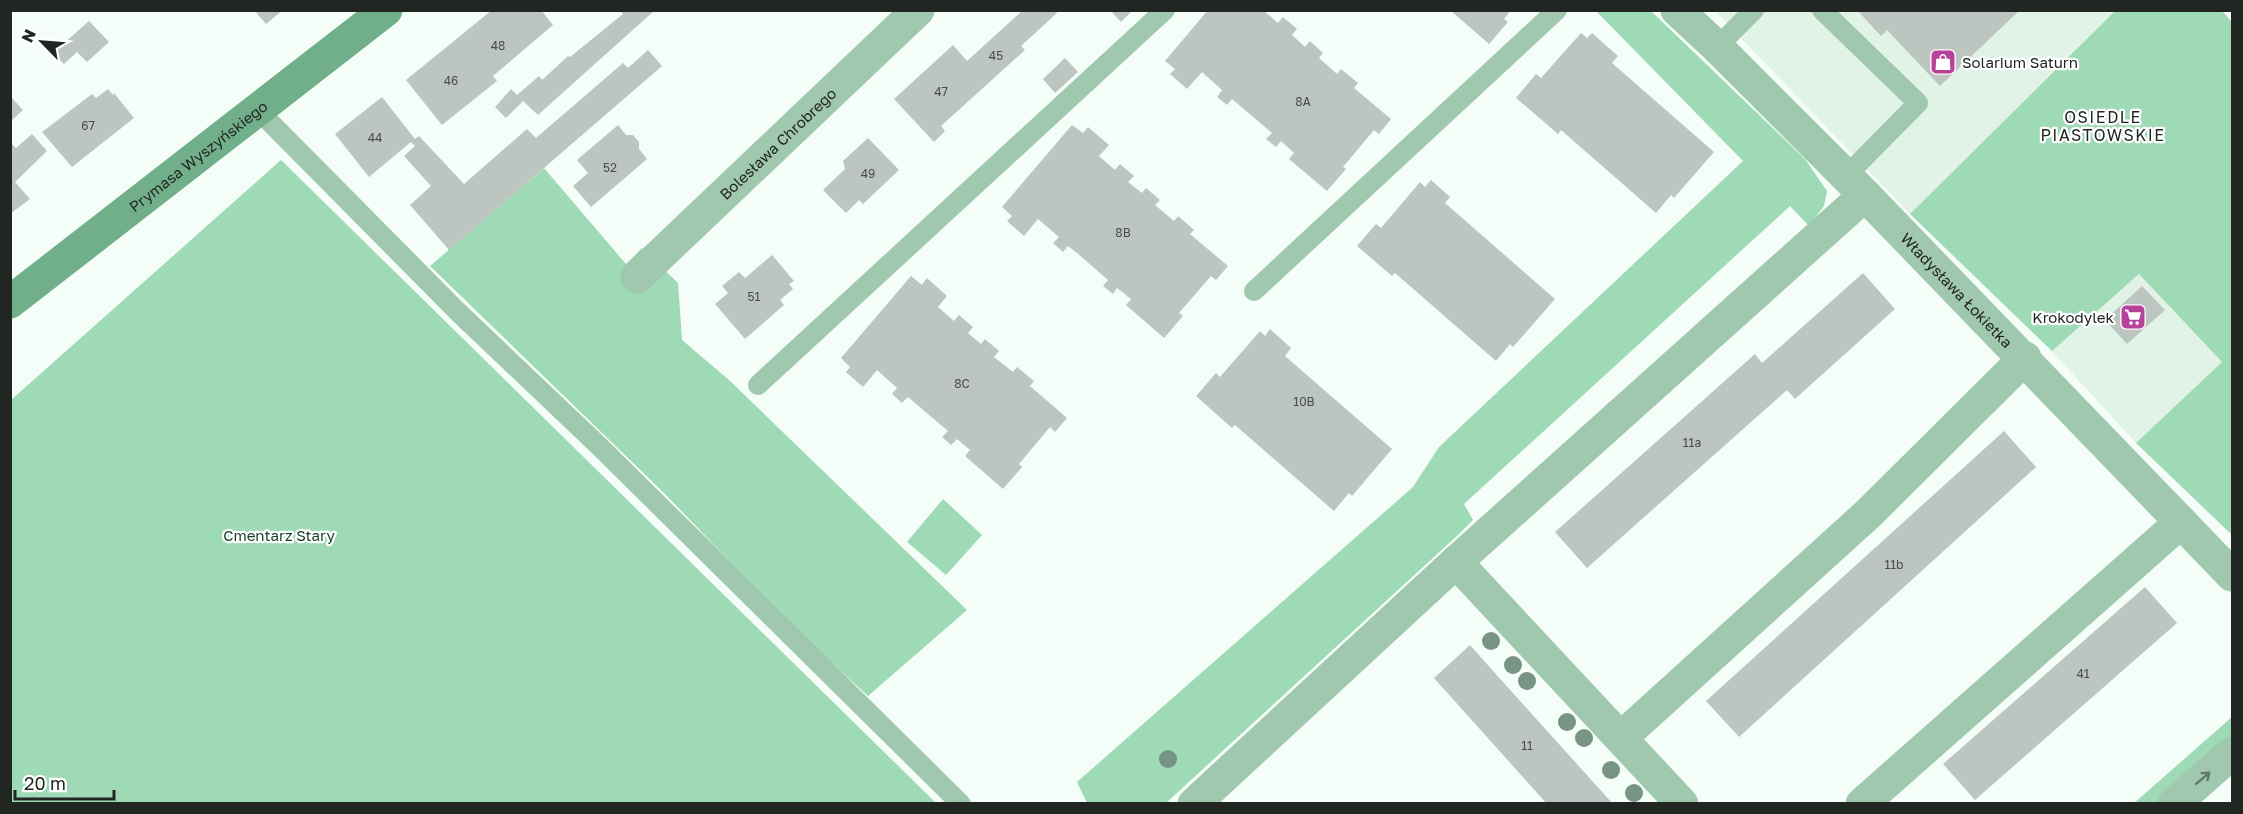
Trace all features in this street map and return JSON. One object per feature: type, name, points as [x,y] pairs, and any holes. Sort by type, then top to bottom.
[{"type":"street","name":"Prymasa Wyszyńskiego","points":[[11,301],[386,10]]},
{"type":"street","name":"Bolesława Chrobrego","points":[[637,277],[918,10]]},
{"type":"street","name":"Władysława Łokietka","points":[[1677,10],[1856,185],[2232,575]]},
{"type":"street","points":[[1194,804],[1456,562],[1856,185]]},
{"type":"street","points":[[1622,737],[1869,513],[2025,358]]},
{"type":"street","points":[[1862,804],[2181,522]]},
{"type":"street","points":[[1456,562],[1622,737],[1682,804]]},
{"type":"street","points":[[2174,804],[2232,753]]},
{"type":"lane","points":[[758,385],[1165,10]]},
{"type":"lane","points":[[1254,291],[1557,10]]},
{"type":"lane","points":[[1717,47],[1754,10]]},
{"type":"lane","points":[[1822,10],[1918,103],[1856,185]]},
{"type":"lane","points":[[258,110],[457,310],[598,445],[961,804]]},
{"type":"shaded area","points":[[1715,11],[2115,11],[1910,214]]},
{"type":"shaded area","points":[[2138,273],[2222,362],[2136,443],[2052,351]]},
{"type":"green space","points":[[1596,11],[1651,11],[1805,159],[1827,191],[1824,206],[1809,226],[1790,206],[1464,504],[1473,520],[1166,803],[1087,803],[1077,782],[1413,487],[1439,447],[1743,161]]},
{"type":"green space","points":[[2115,11],[2222,11],[2232,22],[2232,535],[2136,443],[2222,362],[2139,274],[2052,351],[1910,214]]},
{"type":"green space","name":"Cmentarz Stary","points":[[281,160],[936,803],[11,803],[11,400]]},
{"type":"green space","points":[[544,168],[626,264],[642,248],[678,283],[682,340],[729,380],[967,610],[868,696],[795,629],[664,493],[430,266]]},
{"type":"green space","points":[[943,499],[982,535],[946,575],[907,542]]},
{"type":"green space","points":[[2232,717],[2232,745],[2166,803],[2133,804]]},
{"type":"building","points":[[254,10],[283,10],[266,24]]},
{"type":"building","points":[[492,10],[541,10],[553,25],[493,76],[497,81],[442,125],[406,80]]},
{"type":"building","points":[[620,10],[655,10],[538,115],[523,101],[506,118],[495,107],[511,89],[517,95],[539,76],[542,80],[568,56],[570,57],[623,14]]},
{"type":"building","points":[[1023,10],[1055,10],[1057,13],[1021,46],[1025,50],[941,126],[945,131],[934,142],[894,99],[953,45],[967,61]]},
{"type":"building","points":[[1110,10],[1133,10],[1121,22]]},
{"type":"building","points":[[1208,10],[1263,10],[1278,23],[1283,17],[1297,29],[1292,35],[1305,47],[1310,41],[1323,53],[1319,58],[1337,74],[1341,69],[1358,83],[1354,88],[1391,119],[1379,134],[1374,130],[1343,167],[1346,169],[1327,191],[1289,159],[1294,153],[1281,141],[1276,147],[1266,139],[1272,133],[1232,99],[1227,105],[1217,97],[1222,90],[1202,72],[1187,89],[1170,74],[1175,69],[1165,61]]},
{"type":"building","points":[[1450,10],[1511,10],[1504,19],[1508,22],[1489,44]]},
{"type":"building","points":[[1857,10],[2020,10],[1940,86],[1887,30],[1881,36]]},
{"type":"building","points":[[89,21],[109,42],[87,62],[77,52],[64,64],[53,53]]},
{"type":"building","points":[[1581,33],[1587,38],[1592,33],[1618,56],[1612,63],[1714,152],[1674,198],[1671,195],[1656,213],[1561,130],[1558,134],[1516,98],[1536,74],[1541,78]]},
{"type":"building","points":[[648,50],[662,66],[449,250],[410,205],[431,186],[404,156],[415,146],[411,142],[369,177],[335,134],[382,97],[415,139],[419,136],[464,184],[527,129],[536,138],[623,63],[628,68]]},
{"type":"building","points":[[1065,58],[1078,72],[1055,93],[1043,79]]},
{"type":"building","points":[[108,89],[134,118],[72,167],[42,132],[92,94],[96,98]]},
{"type":"building","points":[[10,96],[23,110],[10,122]]},
{"type":"building","points":[[618,125],[626,135],[633,135],[639,142],[639,149],[647,159],[591,207],[573,186],[588,173],[577,160]]},
{"type":"building","points":[[1072,125],[1083,133],[1088,127],[1109,145],[1099,156],[1115,170],[1120,164],[1134,176],[1128,182],[1142,193],[1146,188],[1160,200],[1155,205],[1174,221],[1178,216],[1194,230],[1190,234],[1228,266],[1216,280],[1211,276],[1179,313],[1183,316],[1164,338],[1126,305],[1131,299],[1117,288],[1113,294],[1103,286],[1108,280],[1077,253],[1068,246],[1063,252],[1053,243],[1059,237],[1038,219],[1024,236],[1007,221],[1012,216],[1002,207]]},
{"type":"building","points":[[32,134],[47,151],[15,182],[30,199],[10,214],[10,142],[16,148]]},
{"type":"building","points":[[868,138],[899,170],[863,204],[859,200],[846,213],[823,190],[845,169],[843,161]]},
{"type":"building","points":[[1431,180],[1450,197],[1445,203],[1555,299],[1513,347],[1510,344],[1496,361],[1395,273],[1392,276],[1357,246],[1376,224],[1381,228],[1420,182],[1425,187]]},
{"type":"building","points":[[772,255],[794,281],[789,284],[793,289],[780,300],[784,305],[745,339],[715,304],[728,293],[722,286],[739,272],[745,278]]},
{"type":"building","points":[[1863,273],[1895,309],[1795,399],[1787,390],[1587,568],[1555,532],[1755,354],[1762,363]]},
{"type":"building","points":[[911,276],[922,285],[927,278],[947,296],[938,307],[954,321],[959,315],[973,327],[968,333],[981,344],[985,339],[999,351],[994,357],[1013,372],[1017,367],[1034,381],[1030,386],[1067,418],[1055,432],[1050,427],[1019,464],[1022,467],[1003,489],[965,456],[970,450],[957,439],[951,445],[942,437],[948,431],[908,397],[902,403],[892,394],[897,388],[877,370],[863,387],[846,372],[850,367],[841,358]]},
{"type":"building","name":"Krokodylek","points":[[2142,286],[2165,310],[2127,344],[2105,320]]},
{"type":"building","points":[[1270,329],[1291,348],[1285,356],[1392,449],[1352,496],[1349,493],[1334,511],[1235,425],[1232,428],[1196,396],[1216,373],[1220,377],[1260,331],[1265,336]]},
{"type":"building","points":[[2004,431],[2036,467],[1739,737],[1706,701]]},
{"type":"building","points":[[2145,587],[2177,623],[1975,800],[1943,764]]},
{"type":"building","points":[[1470,645],[1613,804],[1547,804],[1434,678]]},
{"type":"place","name":"Solarium Saturn","points":[[1943,62]]},
{"type":"place","name":"Krokodylek","points":[[2133,317]]},
{"type":"district","name":"OSIEDLE PIASTOWSKIE","points":[[2103,126]]}]
